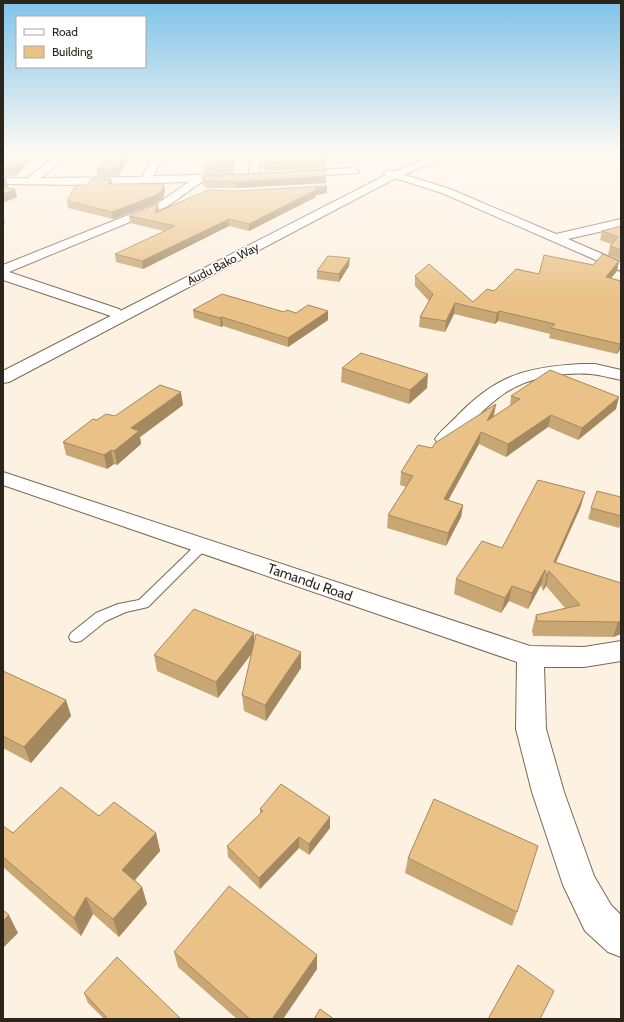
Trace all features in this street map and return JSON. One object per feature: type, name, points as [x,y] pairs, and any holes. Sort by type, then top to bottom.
[{"type":"street","points":[[3,270],[167,202]]},
{"type":"street","name":"Audu Bako Way","points":[[3,368],[337,202]]},
{"type":"street","name":"Audu Bako Way","points":[[3,378],[340,202]]},
{"type":"street","points":[[471,202],[621,267]]},
{"type":"street","points":[[556,238],[621,223]]},
{"type":"street","points":[[3,275],[114,312]]},
{"type":"street","points":[[446,440],[492,394],[506,384],[523,378],[574,369],[593,369],[621,375]]},
{"type":"street","name":"Tamandu Road","points":[[3,478],[530,656],[584,657],[621,651]]},
{"type":"street","points":[[530,656],[531,729],[548,792],[580,885],[598,918],[621,939]]},
{"type":"lane","points":[[76,637],[101,617],[123,608],[143,604],[203,545]]},
{"type":"building","points":[[70,202],[139,202],[112,212]]},
{"type":"building","points":[[181,202],[293,202],[249,224],[229,219],[142,261],[115,254],[175,226],[129,216],[158,204],[155,213]]},
{"type":"building","points":[[621,226],[621,250],[610,246],[618,237],[602,231]]},
{"type":"building","points":[[603,254],[619,261],[606,277],[621,281],[620,344],[551,328],[555,324],[499,311],[497,313],[455,303],[446,321],[420,317],[433,294],[415,276],[429,264],[473,302],[487,289],[494,291],[516,269],[539,274],[544,255],[593,265]]},
{"type":"building","points":[[328,256],[350,258],[339,274],[317,271]]},
{"type":"building","points":[[222,294],[284,312],[287,310],[296,313],[308,305],[328,311],[288,338],[222,317],[220,318],[193,310]]},
{"type":"building","points":[[361,353],[428,374],[410,390],[342,368]]},
{"type":"building","points":[[550,370],[619,397],[582,428],[551,415],[508,444],[481,432],[444,499],[463,505],[448,533],[388,515],[413,476],[401,472],[418,445],[432,448],[435,443],[496,404],[487,421],[520,399],[511,396]]},
{"type":"building","points":[[160,385],[181,392],[131,428],[139,431],[114,451],[111,450],[104,455],[63,442],[93,419],[97,420],[106,414],[115,416]]},
{"type":"building","points":[[538,480],[585,492],[554,562],[621,583],[621,621],[537,621],[536,615],[580,605],[549,571],[547,576],[545,570],[532,593],[512,586],[505,598],[456,579],[482,541],[502,548]]},
{"type":"building","points":[[597,491],[621,497],[621,516],[591,508]]},
{"type":"building","points":[[194,609],[254,633],[216,682],[154,655]]},
{"type":"building","points":[[256,634],[301,652],[265,705],[242,695]]},
{"type":"building","points":[[3,671],[66,700],[24,747],[3,736]]},
{"type":"building","points":[[281,784],[330,817],[309,844],[299,837],[259,878],[227,846],[263,811],[260,809]]},
{"type":"building","points":[[61,787],[99,816],[114,802],[156,833],[122,870],[142,887],[113,919],[86,897],[74,918],[3,857],[3,826],[13,833]]},
{"type":"building","points":[[434,799],[538,846],[517,912],[408,858]]},
{"type":"building","points":[[229,886],[317,955],[272,1019],[250,1019],[174,952]]},
{"type":"building","points":[[3,910],[9,915],[3,921]]},
{"type":"building","points":[[117,957],[181,1019],[108,1019],[84,993]]},
{"type":"building","points":[[518,965],[554,991],[540,1019],[488,1019]]},
{"type":"building","points":[[320,1009],[334,1019],[314,1019]]}]
